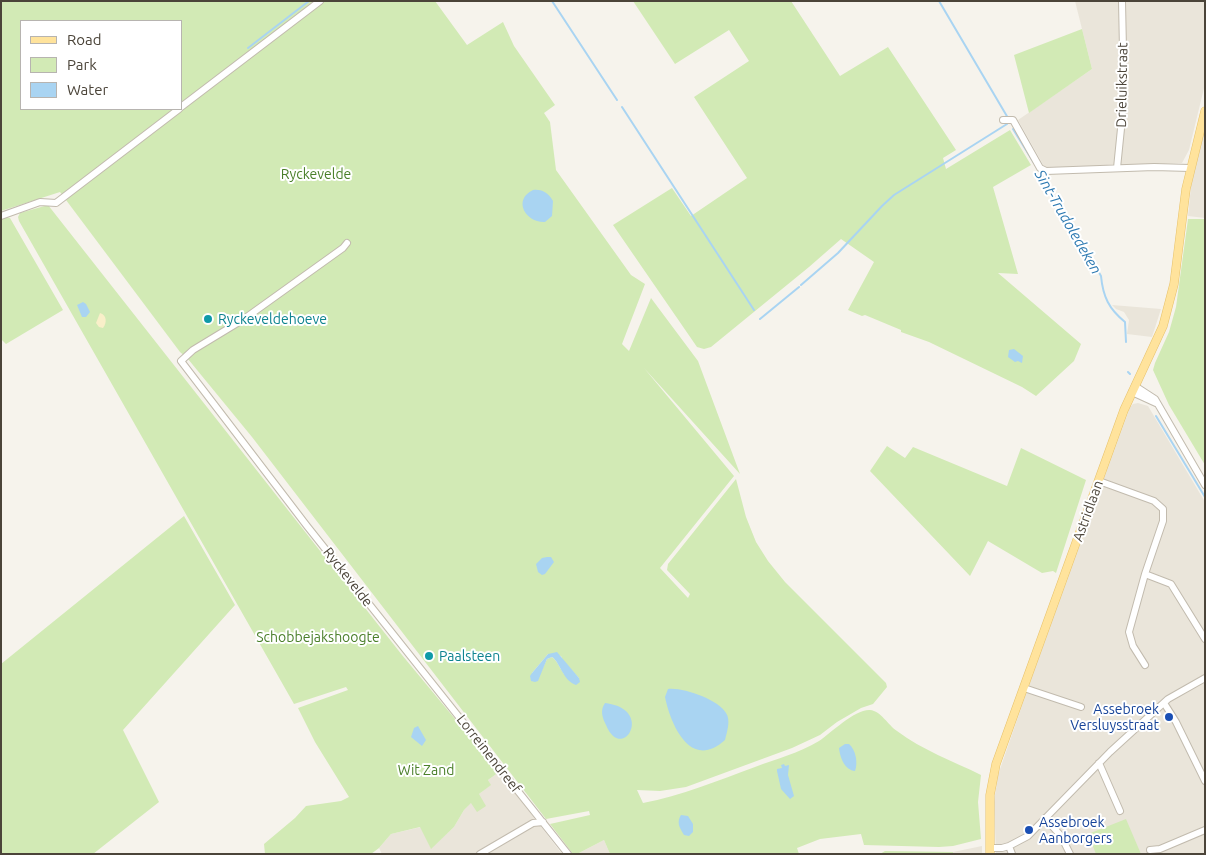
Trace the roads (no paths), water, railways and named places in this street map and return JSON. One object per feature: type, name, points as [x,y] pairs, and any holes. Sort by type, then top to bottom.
[{"type":"main road","name":"Astridlaan","points":[[990,851],[989,810],[994,773],[1099,481],[1134,389],[1158,338],[1168,310],[1174,284],[1186,189],[1205,111]]},
{"type":"street","points":[[182,106],[320,1]]},
{"type":"street","name":"Drieluikstraat","points":[[1117,168],[1124,99],[1122,1]]},
{"type":"street","points":[[1,216],[40,202],[56,203],[177,110]]},
{"type":"street","points":[[1003,120],[1013,120],[1040,168],[1046,171],[1154,167],[1190,168]]},
{"type":"street","name":"Ryckevelde","points":[[347,243],[343,248],[244,319],[193,350],[181,361],[307,526],[411,655]]},
{"type":"street","points":[[1134,389],[1158,405],[1205,485]]},
{"type":"street","points":[[1099,481],[1154,501],[1163,510],[1163,521],[1128,632],[1133,646],[1145,665]]},
{"type":"street","points":[[1145,574],[1172,584],[1205,638]]},
{"type":"street","name":"Lorreinendreef","points":[[411,655],[568,854]]},
{"type":"street","points":[[990,851],[1009,846],[1028,836],[1099,764],[1164,703],[1205,678]]},
{"type":"street","points":[[1024,688],[1081,708]]},
{"type":"street","points":[[1164,703],[1176,722],[1205,781]]},
{"type":"street","points":[[1099,764],[1120,811]]},
{"type":"street","points":[[1045,818],[1062,836],[1070,854]]},
{"type":"street","points":[[480,854],[533,823],[543,822]]},
{"type":"street","points":[[1150,850],[1160,849],[1205,830]]},
{"type":"street","points":[[1009,846],[1012,854]]},
{"type":"water","points":[[533,190],[545,192],[553,201],[552,216],[545,222],[532,219],[524,210],[523,199]]},
{"type":"water","points":[[83,302],[90,312],[86,317],[82,317],[77,305]]},
{"type":"water","points":[[1014,349],[1023,356],[1022,363],[1015,362],[1008,357],[1009,350]]},
{"type":"water","points":[[551,557],[554,562],[545,574],[542,575],[538,572],[536,564],[542,558]]},
{"type":"water","points":[[557,652],[579,678],[580,682],[576,685],[568,680],[552,657],[547,659],[538,681],[531,681],[530,676],[548,654]]},
{"type":"water","points":[[668,689],[682,690],[700,695],[722,708],[728,719],[725,740],[713,748],[702,750],[693,748],[684,741],[672,720],[668,708],[665,697]]},
{"type":"water","points":[[605,703],[620,707],[629,714],[632,723],[631,731],[626,737],[620,739],[613,735],[606,725],[602,714],[602,708]]},
{"type":"water","points":[[418,726],[426,740],[422,746],[411,737],[414,728]]},
{"type":"water","points":[[849,744],[855,753],[855,771],[848,768],[842,759],[839,748]]},
{"type":"water","points":[[784,764],[785,766],[789,765],[788,775],[794,796],[790,799],[781,789],[777,771]]},
{"type":"water","points":[[681,815],[688,816],[693,824],[693,832],[689,836],[684,835],[680,828],[679,821]]},
{"type":"waterway","points":[[248,48],[309,1]]},
{"type":"waterway","points":[[552,1],[617,100]]},
{"type":"waterway","name":"Sint-Trudoledeken","points":[[939,1],[1008,118]]},
{"type":"waterway","points":[[622,107],[754,310]]},
{"type":"waterway","points":[[801,285],[838,253],[894,195],[1007,124]]},
{"type":"waterway","name":"Sint-Trudoledeken","points":[[1013,129],[1034,163]]},
{"type":"waterway","name":"Sint-Trudoledeken","points":[[1038,169],[1101,276],[1103,290],[1108,302],[1125,322],[1126,342]]},
{"type":"waterway","points":[[760,319],[799,287]]},
{"type":"waterway","name":"Sint-Trudoledeken","points":[[1156,416],[1205,497]]},
{"type":"place","name":"Ryckeveldehoeve","points":[[208,319]]},
{"type":"place","name":"Paalsteen","points":[[429,656]]},
{"type":"place","name":"Assebroek Versluysstraat","points":[[1169,717]]},
{"type":"place","name":"Assebroek Aanborgers","points":[[1029,830]]},
{"type":"park label","name":"Schobbejakshoogte","points":[[318,637]]},
{"type":"park label","name":"Wit Zand","points":[[426,770]]}]
